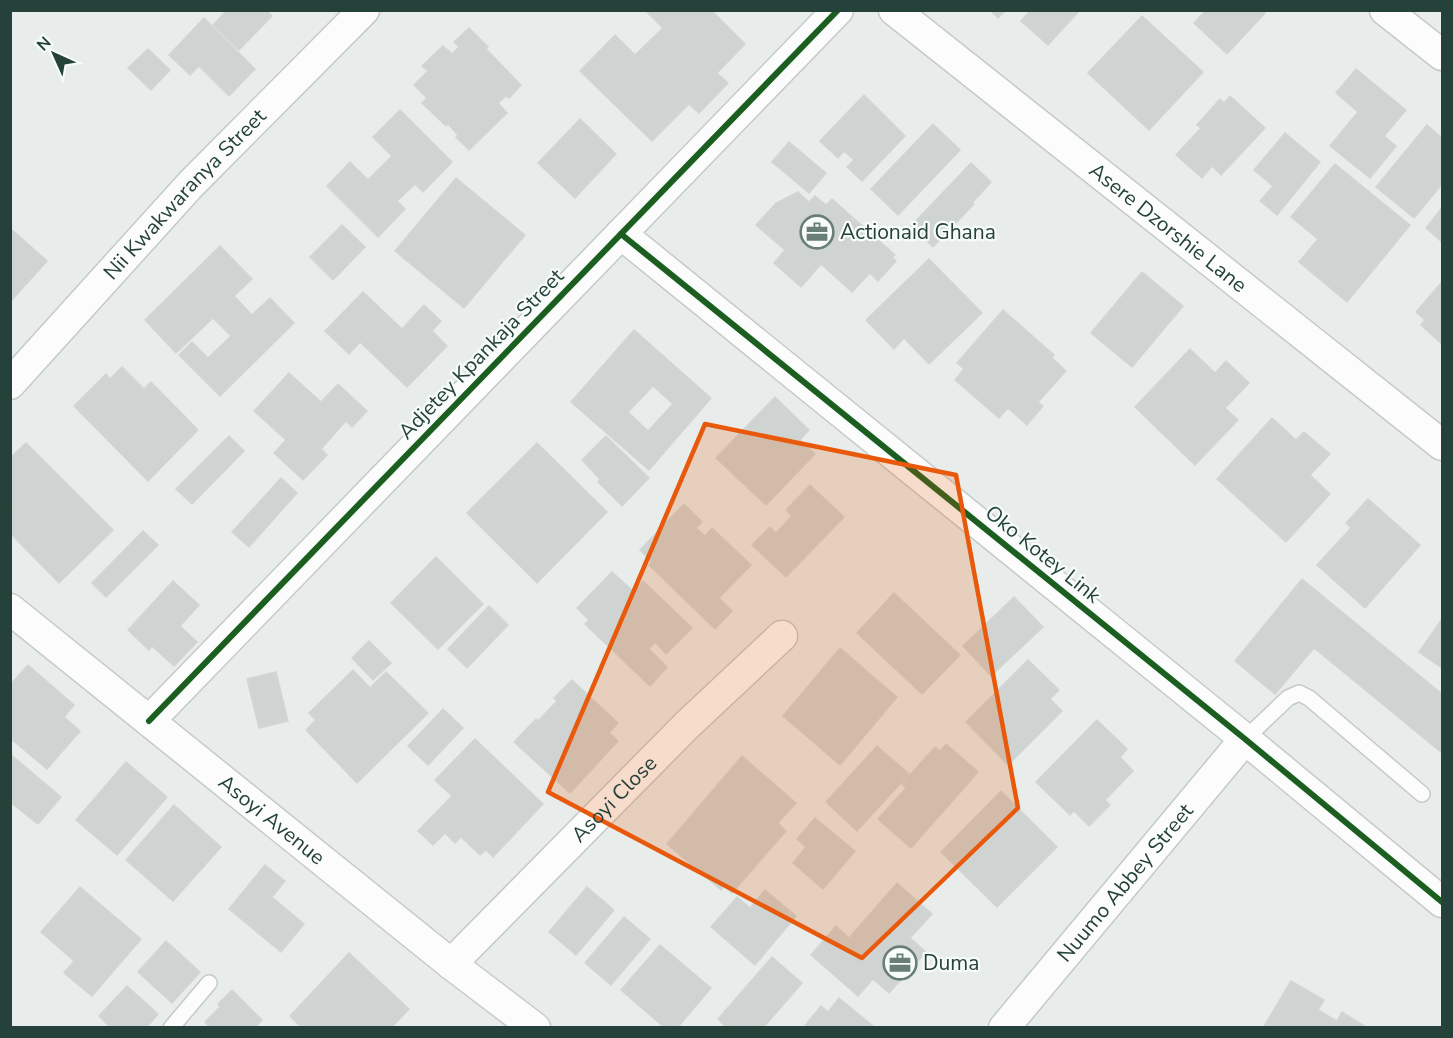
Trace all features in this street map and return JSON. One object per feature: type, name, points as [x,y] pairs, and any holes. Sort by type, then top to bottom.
[{"type":"street","name":"Nii Kwakwaranya Street","points":[[10,384],[191,184],[364,10]]},
{"type":"street","name":"Adjetey Kpankaja Street","points":[[149,720],[838,10]]},
{"type":"street","name":"Asere Dzorshie Lane","points":[[894,10],[1443,445]]},
{"type":"street","points":[[1385,10],[1443,55]]},
{"type":"street","name":"Oko Kotey Link","points":[[621,234],[1443,902]]},
{"type":"street","name":"Asoyi Avenue","points":[[10,609],[451,964],[535,1028]]},
{"type":"street","name":"Asoyi Close","points":[[451,964],[687,725],[782,636]]},
{"type":"street","name":"Nuumo Abbey Street","points":[[1004,1028],[1245,739]]},
{"type":"lane","points":[[1245,739],[1288,698],[1299,693],[1309,698],[1422,794]]},
{"type":"lane","points":[[171,1028],[209,983]]},
{"type":"highlighted area","points":[[705,424],[956,475],[1018,808],[862,958],[548,792]]},
{"type":"building","points":[[227,10],[266,10],[272,16],[239,50],[213,25]]},
{"type":"building","points":[[648,10],[711,10],[745,44],[717,73],[728,83],[699,113],[689,104],[652,141],[580,71],[615,35],[635,55],[663,28],[647,12]]},
{"type":"building","points":[[990,10],[1006,10],[998,18]]},
{"type":"building","points":[[1031,10],[1080,10],[1048,45],[1021,21]]},
{"type":"building","points":[[1206,10],[1263,10],[1265,13],[1227,54],[1194,23]]},
{"type":"building","points":[[1142,16],[1203,72],[1149,130],[1088,73]]},
{"type":"building","points":[[204,18],[255,69],[229,96],[199,66],[190,75],[169,55]]},
{"type":"building","points":[[469,28],[521,85],[509,98],[506,96],[498,103],[507,113],[469,150],[456,137],[458,135],[448,124],[446,126],[422,103],[427,98],[414,85],[428,71],[422,66],[443,46],[452,54],[459,47],[454,42]]},
{"type":"building","points":[[148,49],[170,70],[151,90],[128,68]]},
{"type":"building","points":[[1356,69],[1406,110],[1384,136],[1396,146],[1370,178],[1330,146],[1358,112],[1336,93]]},
{"type":"building","points":[[864,95],[905,136],[862,181],[847,167],[854,160],[844,151],[838,158],[820,141]]},
{"type":"building","points":[[1230,96],[1265,128],[1221,175],[1212,166],[1202,178],[1176,155],[1201,128],[1197,125],[1220,99],[1224,103]]},
{"type":"building","points":[[400,110],[452,162],[423,192],[415,184],[397,201],[405,209],[378,237],[327,186],[350,162],[368,180],[392,156],[373,137]]},
{"type":"building","points":[[580,119],[616,154],[575,198],[538,163]]},
{"type":"building","points":[[933,124],[960,150],[898,215],[871,189]]},
{"type":"building","points":[[1427,125],[1442,138],[1442,184],[1414,218],[1376,187]]},
{"type":"building","points":[[1285,133],[1320,162],[1277,215],[1260,201],[1273,186],[1254,170]]},
{"type":"building","points":[[789,142],[826,173],[809,193],[772,162]]},
{"type":"building","points":[[971,163],[991,182],[972,203],[974,204],[933,247],[911,226]]},
{"type":"building","points":[[1335,164],[1410,225],[1347,302],[1299,262],[1318,239],[1291,217]]},
{"type":"building","points":[[456,178],[525,235],[464,308],[395,251]]},
{"type":"building","points":[[798,192],[809,202],[815,196],[826,205],[832,199],[895,255],[892,257],[896,261],[878,281],[870,273],[852,292],[821,264],[801,287],[774,263],[785,250],[756,225],[776,203]]},
{"type":"building","points":[[1442,208],[1442,242],[1426,228]]},
{"type":"building","points":[[342,225],[365,247],[333,280],[310,257]]},
{"type":"building","points":[[10,228],[47,261],[10,302]]},
{"type":"building","points":[[220,246],[252,279],[234,296],[252,315],[270,298],[294,323],[220,396],[179,355],[192,342],[208,358],[231,336],[213,318],[176,353],[145,320]]},
{"type":"building","points":[[929,259],[982,313],[929,364],[904,338],[894,349],[866,320]]},
{"type":"building","points":[[1142,272],[1183,306],[1132,367],[1091,333]]},
{"type":"building","points":[[1442,282],[1442,344],[1421,325],[1425,320],[1416,312]]},
{"type":"building","points":[[363,292],[402,329],[424,305],[441,321],[432,331],[447,346],[407,387],[360,342],[349,354],[325,331]]},
{"type":"building","points":[[1003,310],[1054,355],[1052,358],[1066,371],[1038,402],[1043,406],[1027,425],[1008,408],[999,418],[955,380],[964,369],[957,363]]},
{"type":"building","points":[[634,330],[711,398],[649,470],[571,402]],"holes":[[[653,386],[673,404],[648,431],[628,412]]]},
{"type":"building","points":[[1190,349],[1215,373],[1226,361],[1249,383],[1225,408],[1238,420],[1195,465],[1135,407]]},
{"type":"building","points":[[122,367],[144,389],[151,382],[198,430],[148,481],[74,406],[106,374],[110,379]]},
{"type":"building","points":[[289,373],[321,402],[338,384],[367,411],[352,427],[346,421],[321,449],[327,455],[303,480],[274,453],[286,440],[254,411]]},
{"type":"building","points":[[775,397],[809,430],[800,440],[815,454],[766,505],[716,458]]},
{"type":"building","points":[[1272,418],[1296,440],[1304,432],[1330,454],[1310,475],[1330,494],[1286,542],[1217,479]]},
{"type":"building","points":[[229,436],[244,451],[192,504],[176,489]]},
{"type":"building","points":[[606,436],[649,478],[622,506],[598,482],[600,479],[582,460]]},
{"type":"building","points":[[26,443],[113,530],[59,583],[10,533],[10,513],[12,511],[10,510],[10,458]]},
{"type":"building","points":[[537,443],[607,512],[537,583],[467,513]]},
{"type":"building","points":[[281,478],[297,493],[249,547],[232,532]]},
{"type":"building","points":[[810,485],[844,517],[786,577],[752,545],[770,527],[776,533],[792,516],[786,510]]},
{"type":"building","points":[[1368,499],[1420,545],[1365,608],[1317,565],[1351,528],[1346,523]]},
{"type":"building","points":[[684,504],[702,522],[696,528],[705,536],[712,528],[751,565],[719,598],[732,611],[715,629],[649,565],[652,562],[640,550]]},
{"type":"building","points":[[143,531],[158,545],[106,597],[92,583]]},
{"type":"building","points":[[436,557],[483,604],[438,649],[391,603]]},
{"type":"building","points":[[612,572],[633,591],[643,581],[692,628],[666,654],[655,642],[649,649],[667,667],[650,686],[585,624],[589,620],[577,608]]},
{"type":"building","points":[[1302,579],[1442,694],[1442,753],[1314,648],[1275,694],[1235,661]]},
{"type":"building","points":[[173,581],[199,605],[180,626],[197,642],[174,666],[152,646],[149,650],[128,630]]},
{"type":"building","points":[[894,593],[960,655],[922,694],[857,633]]},
{"type":"building","points":[[1014,597],[1043,627],[991,676],[963,646]]},
{"type":"building","points":[[489,606],[508,625],[467,668],[448,649]]},
{"type":"building","points":[[1442,619],[1442,668],[1419,652]]},
{"type":"building","points":[[369,641],[391,663],[373,680],[352,658]]},
{"type":"building","points":[[840,648],[897,697],[840,765],[783,716]]},
{"type":"building","points":[[1028,660],[1059,690],[1050,699],[1062,711],[1008,765],[966,722]]},
{"type":"building","points":[[28,665],[74,705],[64,717],[80,731],[47,769],[10,738],[10,685]]},
{"type":"building","points":[[353,670],[370,688],[386,672],[428,713],[357,783],[306,730],[316,720],[309,713]]},
{"type":"building","points":[[276,672],[288,721],[259,728],[247,679]]},
{"type":"building","points":[[572,680],[618,723],[609,733],[618,741],[570,793],[514,742],[557,701],[554,698]]},
{"type":"building","points":[[443,709],[463,728],[428,765],[408,746]]},
{"type":"building","points":[[1097,720],[1127,749],[1120,757],[1133,771],[1105,800],[1110,805],[1089,826],[1074,811],[1070,815],[1036,782]]},
{"type":"building","points":[[475,739],[543,804],[493,857],[486,850],[480,855],[461,837],[455,843],[445,833],[433,845],[418,831],[452,796],[435,780]]},
{"type":"building","points":[[946,744],[978,772],[911,848],[878,819],[906,788],[902,784],[935,747],[940,751]]},
{"type":"building","points":[[877,746],[909,774],[857,831],[826,802]]},
{"type":"building","points":[[10,754],[61,797],[38,824],[10,802]]},
{"type":"building","points":[[742,756],[796,803],[778,823],[786,831],[732,893],[724,886],[721,890],[667,844]]},
{"type":"building","points":[[126,762],[167,797],[117,855],[76,820]]},
{"type":"building","points":[[1001,791],[1057,847],[997,907],[941,852]]},
{"type":"building","points":[[174,805],[221,847],[173,901],[126,860]]},
{"type":"building","points":[[815,818],[855,851],[823,889],[793,863],[806,847],[797,839]]},
{"type":"building","points":[[265,865],[285,881],[272,897],[304,924],[281,952],[229,909]]},
{"type":"building","points":[[897,883],[932,914],[910,938],[926,952],[889,993],[873,979],[858,996],[811,955],[836,926],[849,938]]},
{"type":"building","points":[[80,887],[141,939],[92,996],[64,973],[74,961],[41,932]]},
{"type":"building","points":[[587,887],[614,910],[576,955],[549,932]]},
{"type":"building","points":[[765,890],[796,916],[755,965],[711,927],[737,897],[750,908]]},
{"type":"building","points":[[624,917],[650,939],[611,985],[585,963]]},
{"type":"building","points":[[166,941],[200,972],[172,1003],[138,972]]},
{"type":"building","points":[[660,945],[711,988],[677,1028],[665,1028],[621,990]]},
{"type":"building","points":[[349,953],[409,1009],[391,1028],[302,1028],[290,1016]]},
{"type":"building","points":[[772,957],[802,983],[763,1028],[727,1028],[718,1019]]},
{"type":"building","points":[[1291,981],[1324,1000],[1318,1010],[1337,1021],[1342,1012],[1368,1028],[1263,1028]]},
{"type":"building","points":[[127,986],[158,1014],[146,1028],[111,1028],[99,1016]]},
{"type":"building","points":[[232,990],[262,1020],[255,1028],[210,1028],[205,1022]]},
{"type":"building","points":[[839,998],[873,1026],[871,1028],[803,1028],[821,1006],[828,1012]]},
{"type":"cycle path","points":[[149,721],[838,10]]},
{"type":"cycle path","points":[[621,234],[1245,739],[1442,902]]},
{"type":"place","name":"Actionaid Ghana","points":[[817,232]]},
{"type":"place","name":"Duma","points":[[900,963]]}]
